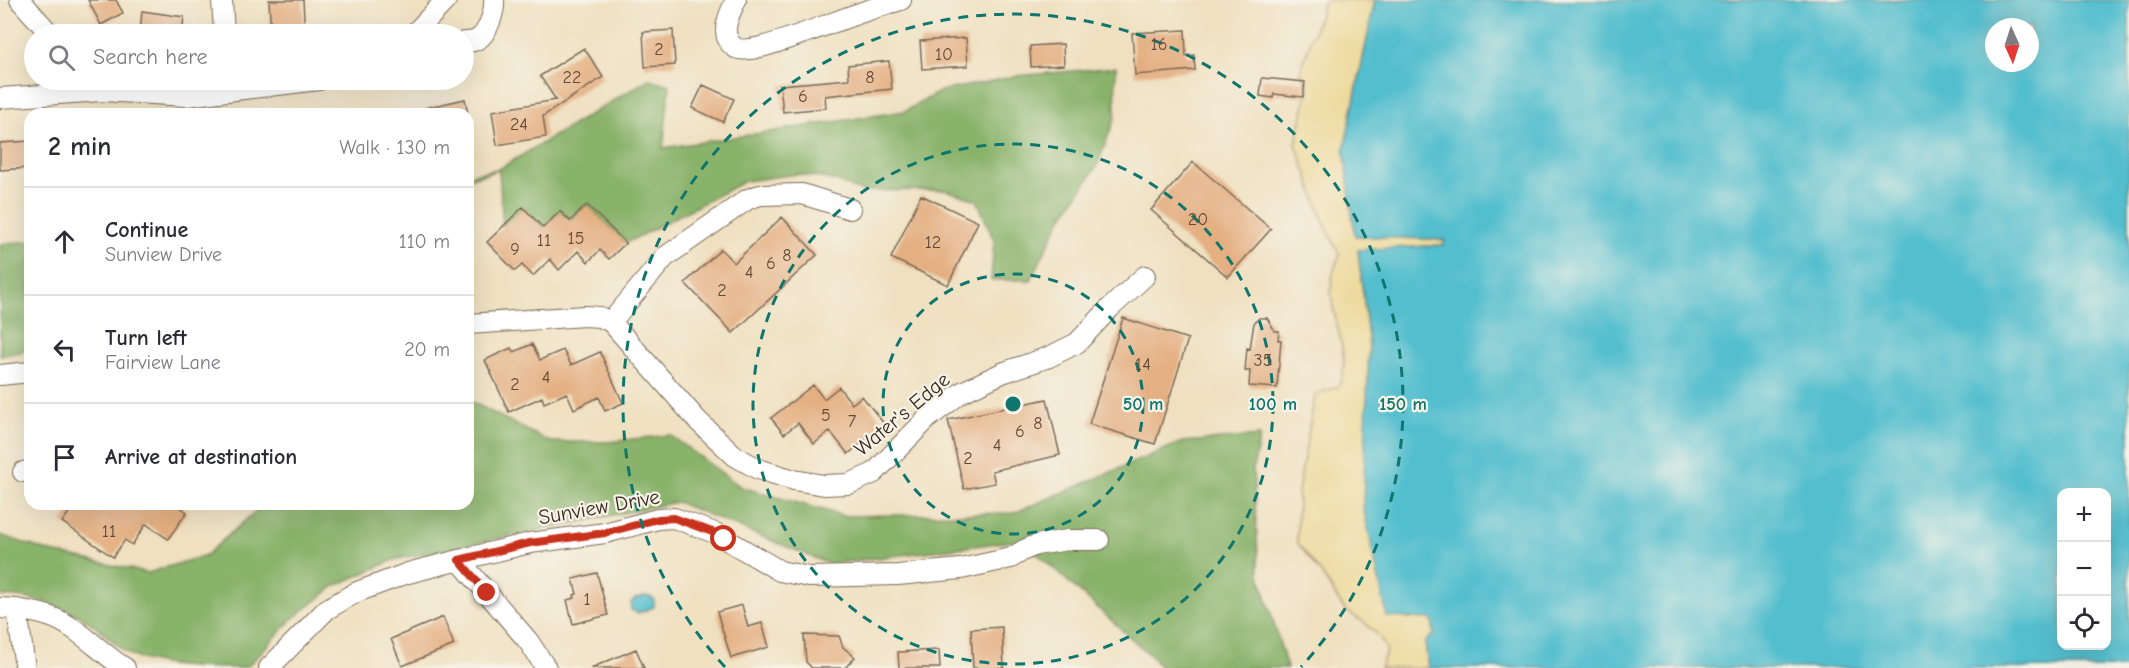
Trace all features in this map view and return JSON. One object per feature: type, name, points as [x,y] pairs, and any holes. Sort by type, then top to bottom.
[{"type":"street","points":[[20,0],[41,24]]},
{"type":"street","points":[[222,0],[223,24]]},
{"type":"street","points":[[426,24],[446,0]]},
{"type":"street","points":[[474,40],[482,35],[488,26],[494,0]]},
{"type":"street","points":[[736,0],[725,23],[728,39],[734,47],[740,49],[766,45],[878,6],[902,0]]},
{"type":"street","points":[[0,98],[60,90]]},
{"type":"street","points":[[137,90],[186,96],[208,90]]},
{"type":"street","points":[[474,324],[585,316],[600,317],[611,322],[665,257],[748,199],[760,195],[802,194],[850,209]]},
{"type":"street","name":"Water's Edge","points":[[611,322],[698,422],[735,456],[758,470],[794,480],[824,485],[849,484],[874,473],[928,418],[962,392],[1002,373],[1049,357],[1077,343],[1145,276]]},
{"type":"street","points":[[0,375],[24,373]]},
{"type":"street","name":"Sunview Drive","points":[[269,668],[327,609],[357,591],[408,573],[530,543],[605,533],[658,519],[674,518],[715,533],[780,571],[809,577],[898,575],[961,568],[1011,558],[1036,545],[1068,540],[1099,540]]},
{"type":"street","points":[[459,560],[530,642],[546,668]]},
{"type":"street","points":[[25,668],[9,609],[52,617],[78,633],[124,668]]},
{"type":"green space","points":[[1116,67],[1115,118],[1097,166],[1060,221],[1031,280],[991,280],[994,241],[977,200],[945,190],[861,191],[833,180],[798,174],[745,181],[626,243],[587,205],[570,221],[560,211],[543,228],[523,207],[503,227],[499,170],[474,177],[474,174],[499,169],[649,79],[670,85],[663,148],[905,111],[941,91],[1017,76]]},
{"type":"green space","points":[[24,242],[24,351],[0,356],[0,244]]},
{"type":"green space","points":[[474,403],[550,442],[607,442],[670,435],[741,487],[844,516],[1014,513],[1182,442],[1260,436],[1253,468],[1259,573],[1287,668],[1161,668],[1152,657],[1022,540],[829,564],[677,502],[393,560],[335,586],[292,619],[249,665],[240,668],[199,667],[148,661],[130,654],[95,626],[62,608],[25,598],[0,596],[0,535],[51,552],[148,573],[206,555],[257,510],[474,510]]},
{"type":"sand","points":[[1325,0],[1375,0],[1344,150],[1445,239],[1443,245],[1358,251],[1369,346],[1432,619],[1434,634],[1425,642],[1428,668],[1380,668],[1387,650],[1379,636],[1344,609],[1297,542],[1298,492],[1315,395],[1339,386],[1344,366],[1333,309],[1331,283],[1340,255],[1325,225],[1296,144],[1309,85],[1300,72]]},
{"type":"water","points":[[1375,0],[2129,0],[2129,668],[1428,668],[1425,642],[1434,634],[1432,619],[1387,617],[1363,506],[1369,346],[1358,250],[1443,245],[1445,240],[1355,236],[1344,150]]},
{"type":"water","points":[[647,596],[654,599],[654,607],[638,613],[631,610],[631,603],[635,599]]},
{"type":"building","points":[[88,0],[116,0],[123,13],[100,24]]},
{"type":"building","points":[[269,0],[303,0],[304,24],[270,24]]},
{"type":"building","points":[[142,11],[184,17],[183,24],[141,24]]},
{"type":"building","points":[[673,30],[675,65],[645,67],[643,32]]},
{"type":"building","points":[[1185,30],[1186,56],[1194,55],[1195,70],[1135,75],[1132,33]]},
{"type":"building","points":[[966,38],[968,66],[922,69],[920,41]]},
{"type":"building","points":[[1063,44],[1064,65],[1031,67],[1030,46]]},
{"type":"building","points":[[584,48],[603,77],[543,116],[546,137],[497,145],[492,111],[556,100],[540,76]]},
{"type":"building","points":[[889,61],[892,89],[825,96],[826,108],[783,112],[780,85],[849,79],[848,65]]},
{"type":"building","points":[[1262,78],[1305,82],[1303,97],[1274,94],[1273,98],[1260,96]]},
{"type":"building","points":[[703,85],[734,99],[723,122],[692,108]]},
{"type":"building","points":[[465,99],[467,108],[425,108]]},
{"type":"building","points":[[24,141],[24,168],[0,170],[0,143]]},
{"type":"building","points":[[1193,162],[1271,229],[1228,277],[1151,210]]},
{"type":"building","points":[[921,195],[978,222],[948,285],[891,258]]},
{"type":"building","points":[[587,205],[626,243],[609,259],[600,250],[588,262],[578,251],[559,270],[550,259],[533,276],[522,265],[515,271],[487,242],[523,207],[543,228],[560,211],[570,221]]},
{"type":"building","points":[[782,217],[817,255],[733,333],[685,283],[721,249],[734,263]]},
{"type":"building","points":[[1123,318],[1188,339],[1155,444],[1089,424]]},
{"type":"building","points":[[1259,318],[1267,318],[1275,331],[1279,331],[1278,340],[1281,340],[1277,388],[1249,386],[1250,371],[1245,371],[1247,348],[1250,349],[1254,323]]},
{"type":"building","points":[[532,344],[540,360],[563,350],[571,365],[600,352],[623,403],[605,411],[599,397],[574,409],[567,393],[544,403],[542,397],[509,412],[485,360],[511,348],[514,352]]},
{"type":"building","points":[[813,385],[824,399],[839,387],[852,404],[862,396],[885,425],[848,454],[830,431],[814,444],[798,423],[784,434],[771,418]]},
{"type":"building","points":[[1047,399],[1060,455],[992,471],[995,483],[964,489],[948,420]]},
{"type":"building","points":[[71,510],[184,510],[187,512],[168,539],[146,524],[132,545],[125,540],[113,557],[62,522]]},
{"type":"building","points":[[597,573],[608,615],[573,624],[567,600],[575,598],[574,595],[577,594],[573,579]]},
{"type":"building","points":[[742,605],[748,627],[762,623],[769,647],[731,658],[717,612]]},
{"type":"building","points":[[443,617],[454,645],[402,666],[391,639]]},
{"type":"building","points":[[1002,627],[1004,668],[973,668],[971,629]]},
{"type":"building","points":[[804,635],[839,636],[843,647],[855,657],[845,668],[812,668],[806,662]]},
{"type":"building","points":[[636,649],[644,668],[591,668]]},
{"type":"building","points":[[939,650],[940,668],[899,668],[898,652]]},
{"type":"route","points":[[487,593],[459,560],[530,543],[605,533],[658,519],[674,518],[715,533],[724,539]]}]
